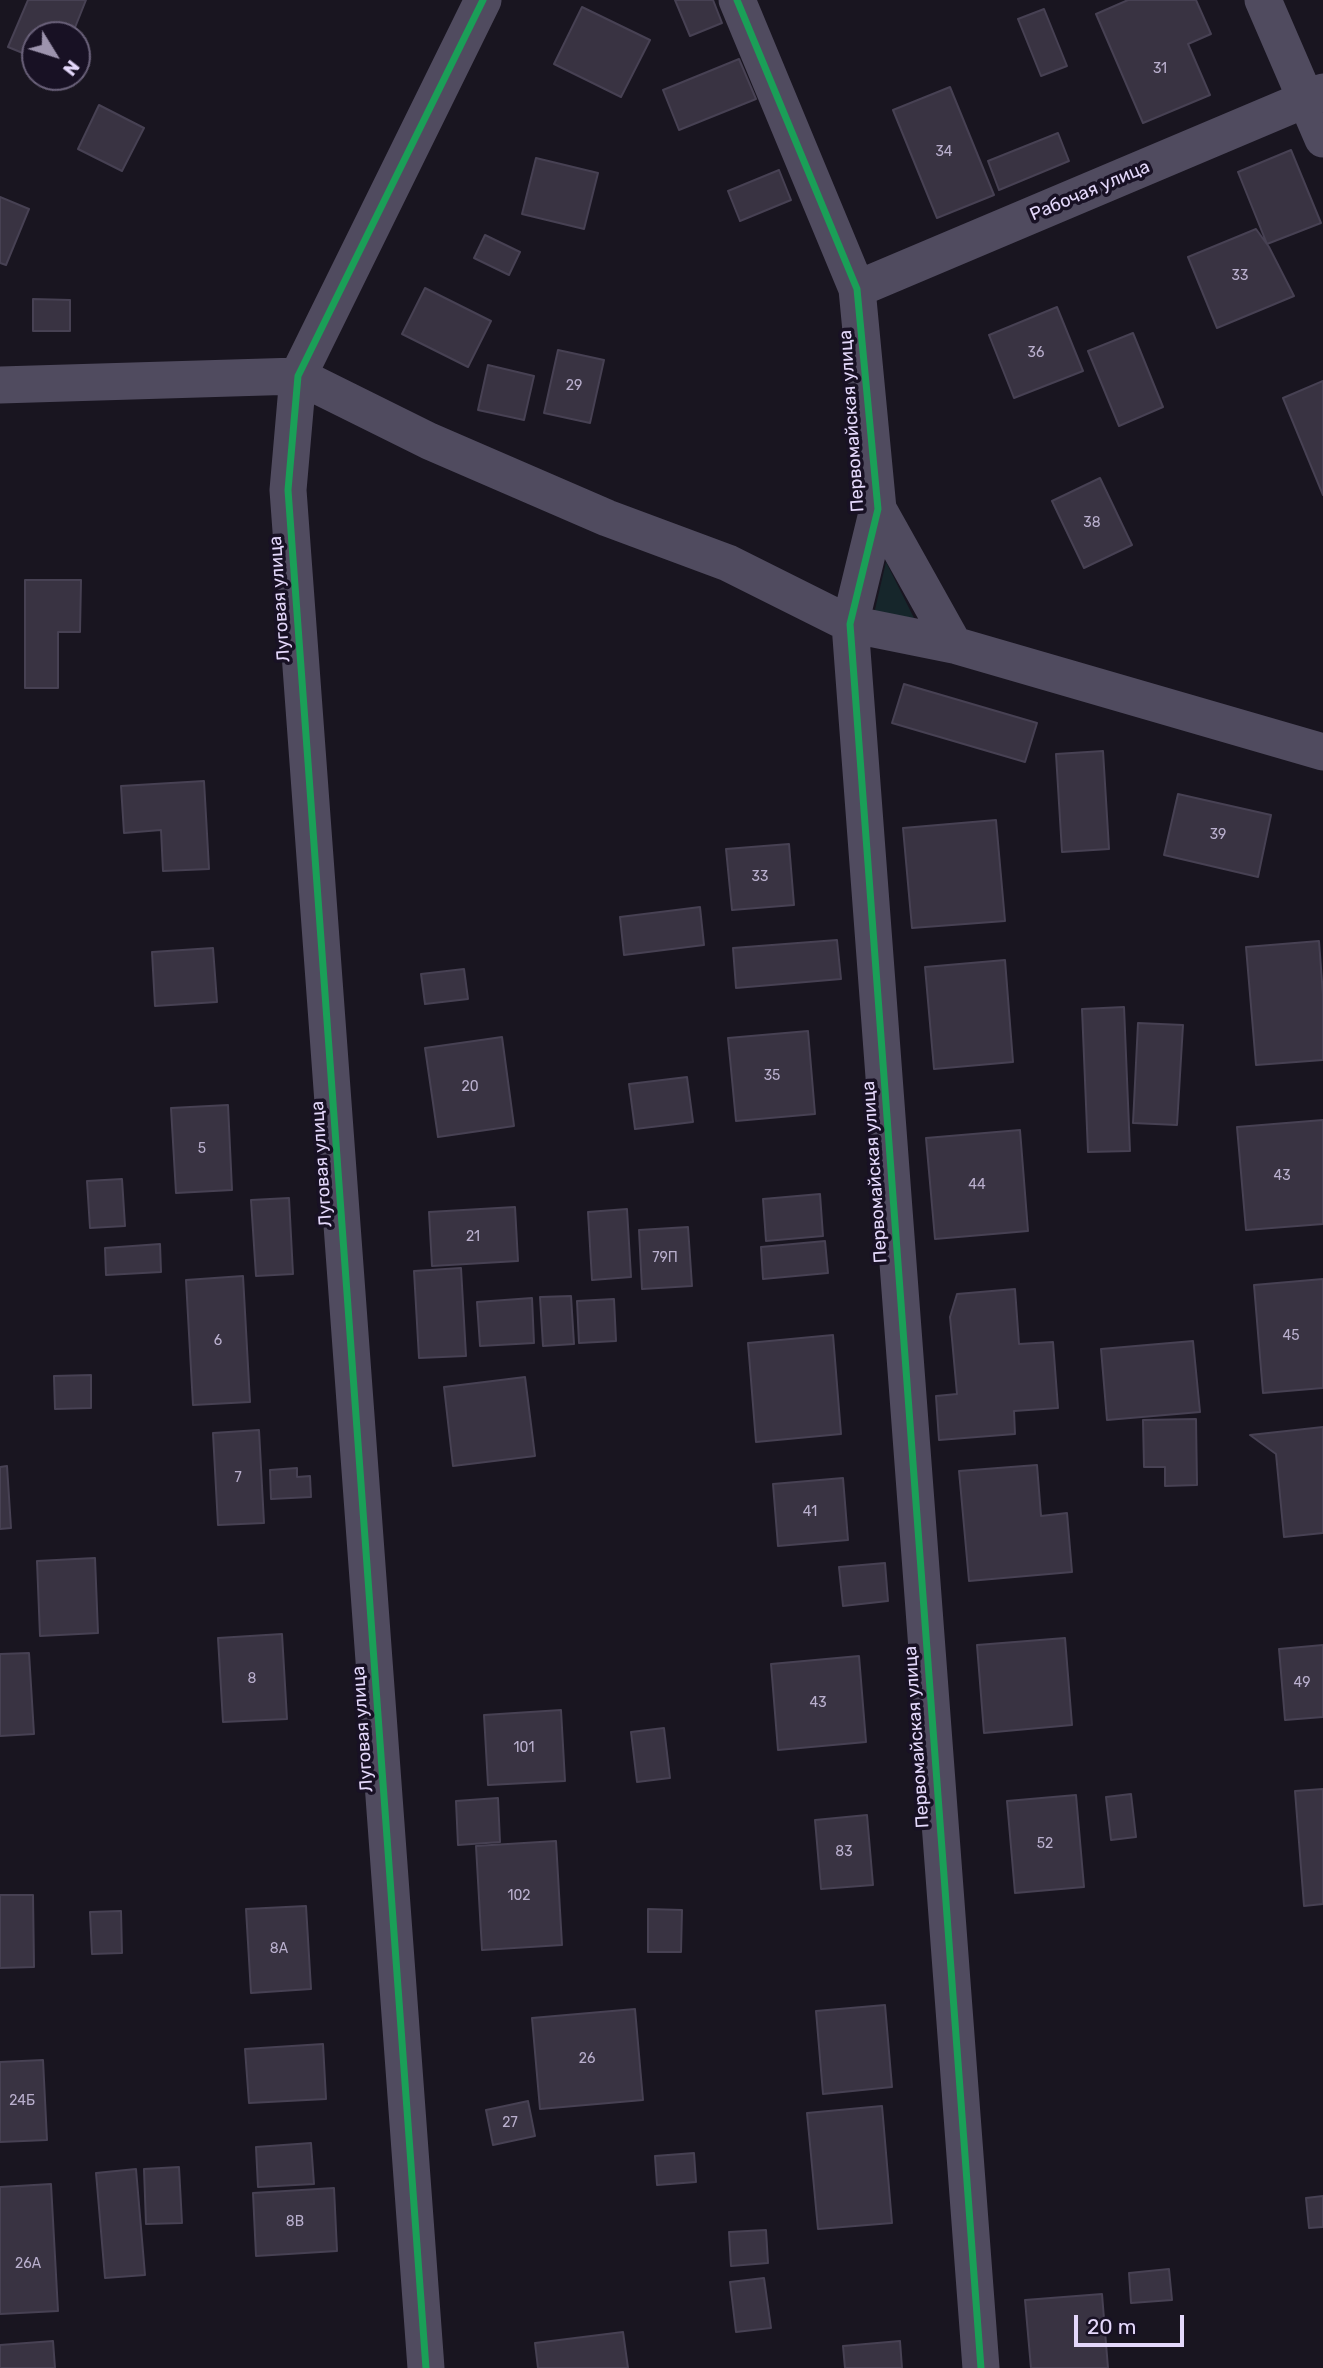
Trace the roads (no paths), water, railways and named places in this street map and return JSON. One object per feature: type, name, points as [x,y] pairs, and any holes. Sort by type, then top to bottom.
[{"type":"street","name":"Луговая улица","points":[[426,2368],[288,490],[298,376],[484,0]]},
{"type":"street","name":"Первомайская улица","points":[[737,0],[857,289],[878,509],[850,624],[981,2368]]},
{"type":"street","points":[[1263,0],[1315,96],[1323,139]]},
{"type":"street","name":"Рабочая улица","points":[[857,289],[1315,96]]},
{"type":"street","points":[[0,385],[298,376],[429,441],[581,507],[728,563],[850,624],[954,645],[1323,752]]},
{"type":"street","points":[[878,509],[954,645]]}]
